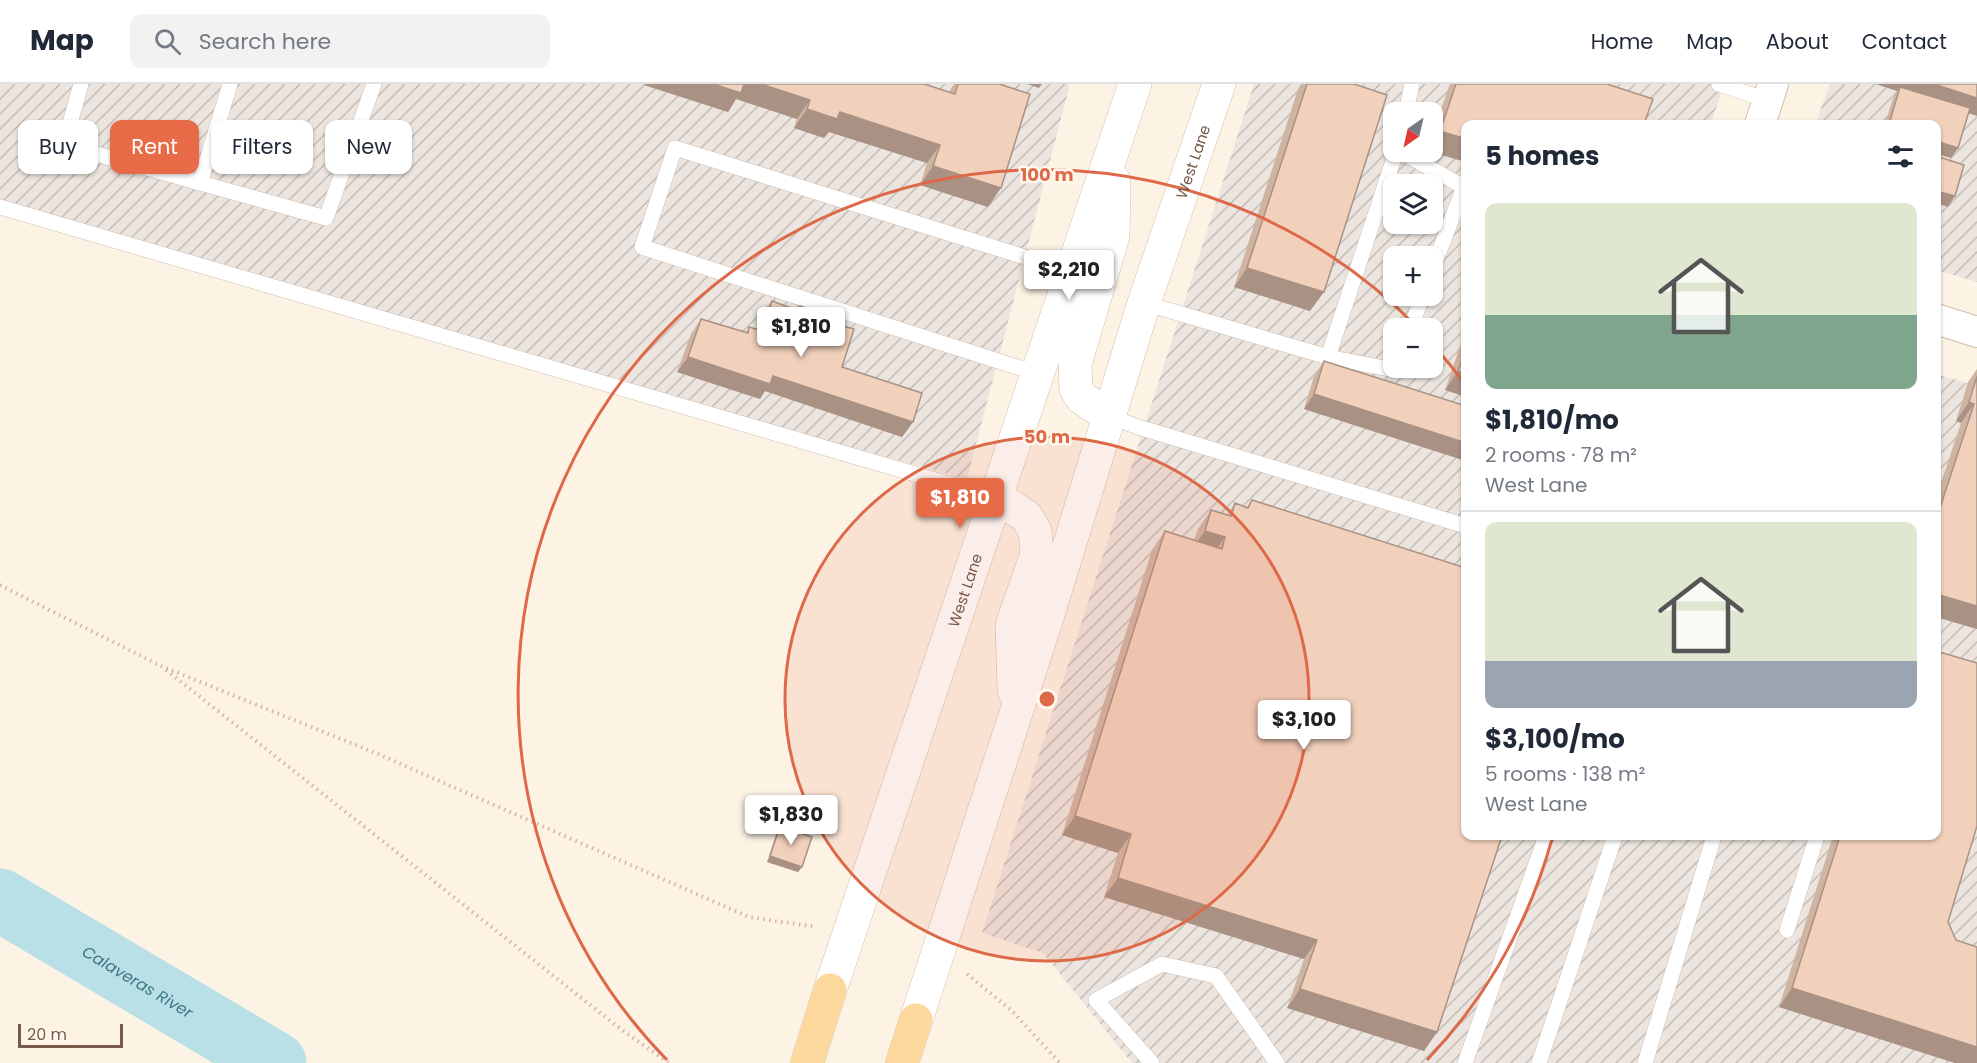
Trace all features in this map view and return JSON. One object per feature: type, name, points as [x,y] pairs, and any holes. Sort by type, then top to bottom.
[{"type":"main road","name":"West Lane","points":[[807,1063],[1135,84]]},
{"type":"main road","name":"West Lane","points":[[902,1063],[1016,714],[1144,303],[1219,84]]},
{"type":"main road","points":[[1109,416],[1082,398],[1076,389],[1075,364],[1087,331],[1113,236],[1116,143]]},
{"type":"main road","points":[[997,498],[1026,516],[1035,531],[1037,554],[1012,625],[1016,714]]},
{"type":"street","points":[[1941,321],[1977,332]]},
{"type":"lane","points":[[81,84],[64,145],[326,218],[374,84]]},
{"type":"lane","points":[[200,183],[230,84]]},
{"type":"lane","points":[[1408,102],[1412,84]]},
{"type":"lane","points":[[1719,84],[1767,103]]},
{"type":"lane","points":[[1039,374],[642,247],[675,148],[1073,272]]},
{"type":"lane","points":[[1328,357],[1393,162]]},
{"type":"lane","points":[[1419,162],[1461,185]]},
{"type":"lane","points":[[1441,246],[1461,195]]},
{"type":"lane","points":[[0,207],[997,498]]},
{"type":"lane","points":[[1144,303],[1328,357],[1383,368]]},
{"type":"lane","points":[[1109,416],[1138,428],[1461,525]]},
{"type":"lane","points":[[1464,1063],[1545,840]]},
{"type":"lane","points":[[1539,1063],[1614,840]]},
{"type":"lane","points":[[1645,1063],[1713,840]]},
{"type":"lane","points":[[1787,930],[1816,840]]},
{"type":"lane","points":[[1152,1063],[1095,1000],[1162,964],[1216,976],[1277,1063]]},
{"type":"path","points":[[0,585],[161,666],[378,754],[749,917],[850,933]]},
{"type":"path","points":[[161,666],[622,1030],[669,1063]]},
{"type":"path","points":[[939,951],[1011,1010],[1060,1063]]},
{"type":"shaded area","points":[[0,84],[1070,84],[967,479],[304,299],[0,207]]},
{"type":"shaded area","points":[[1254,84],[1724,84],[1712,120],[1461,120],[1461,840],[1941,840],[1941,375],[1977,386],[1977,1063],[1132,1063],[1043,953],[982,933]]},
{"type":"shaded area","points":[[1830,84],[1977,84],[1977,282],[1941,271],[1941,120],[1816,120]]},
{"type":"building","points":[[713,84],[744,84],[741,93]]},
{"type":"building","points":[[761,84],[924,84],[955,94],[958,84],[999,84],[1030,94],[1001,188],[933,166],[940,145],[840,112],[837,119],[807,109],[810,100]]},
{"type":"building","points":[[1307,84],[1354,84],[1387,95],[1324,292],[1247,268]]},
{"type":"building","points":[[1456,84],[1607,84],[1653,99],[1645,120],[1461,120],[1461,137],[1443,132],[1443,122]]},
{"type":"building","points":[[1934,84],[1977,84],[1977,98]]},
{"type":"building","points":[[1900,87],[1970,108],[1958,148],[1941,143],[1941,120],[1890,120]]},
{"type":"building","points":[[1941,158],[1964,165],[1955,196],[1941,192]]},
{"type":"building","points":[[772,301],[799,311],[800,306],[841,319],[839,325],[854,329],[842,367],[922,393],[913,422],[773,376],[770,384],[688,357],[701,319],[748,333],[749,327],[762,331]]},
{"type":"building","points":[[1324,361],[1461,404],[1461,441],[1314,394]]},
{"type":"building","points":[[1977,376],[1977,606],[1941,595],[1941,505],[1974,404],[1969,402]]},
{"type":"building","points":[[1252,500],[1461,566],[1461,840],[1501,840],[1437,1032],[1300,989],[1317,940],[1118,878],[1131,834],[1075,816],[1165,531],[1222,549],[1225,537],[1205,531],[1211,510],[1231,516],[1235,503],[1248,508]]},
{"type":"building","points":[[1941,652],[1977,663],[1977,826],[1948,922],[1956,940],[1977,947],[1977,1047],[1792,988],[1839,840],[1941,840]]},
{"type":"building","points":[[780,826],[812,837],[802,867],[770,856]]},
{"type":"waterway","name":"Calaveras River","points":[[0,900],[275,1063]]}]
